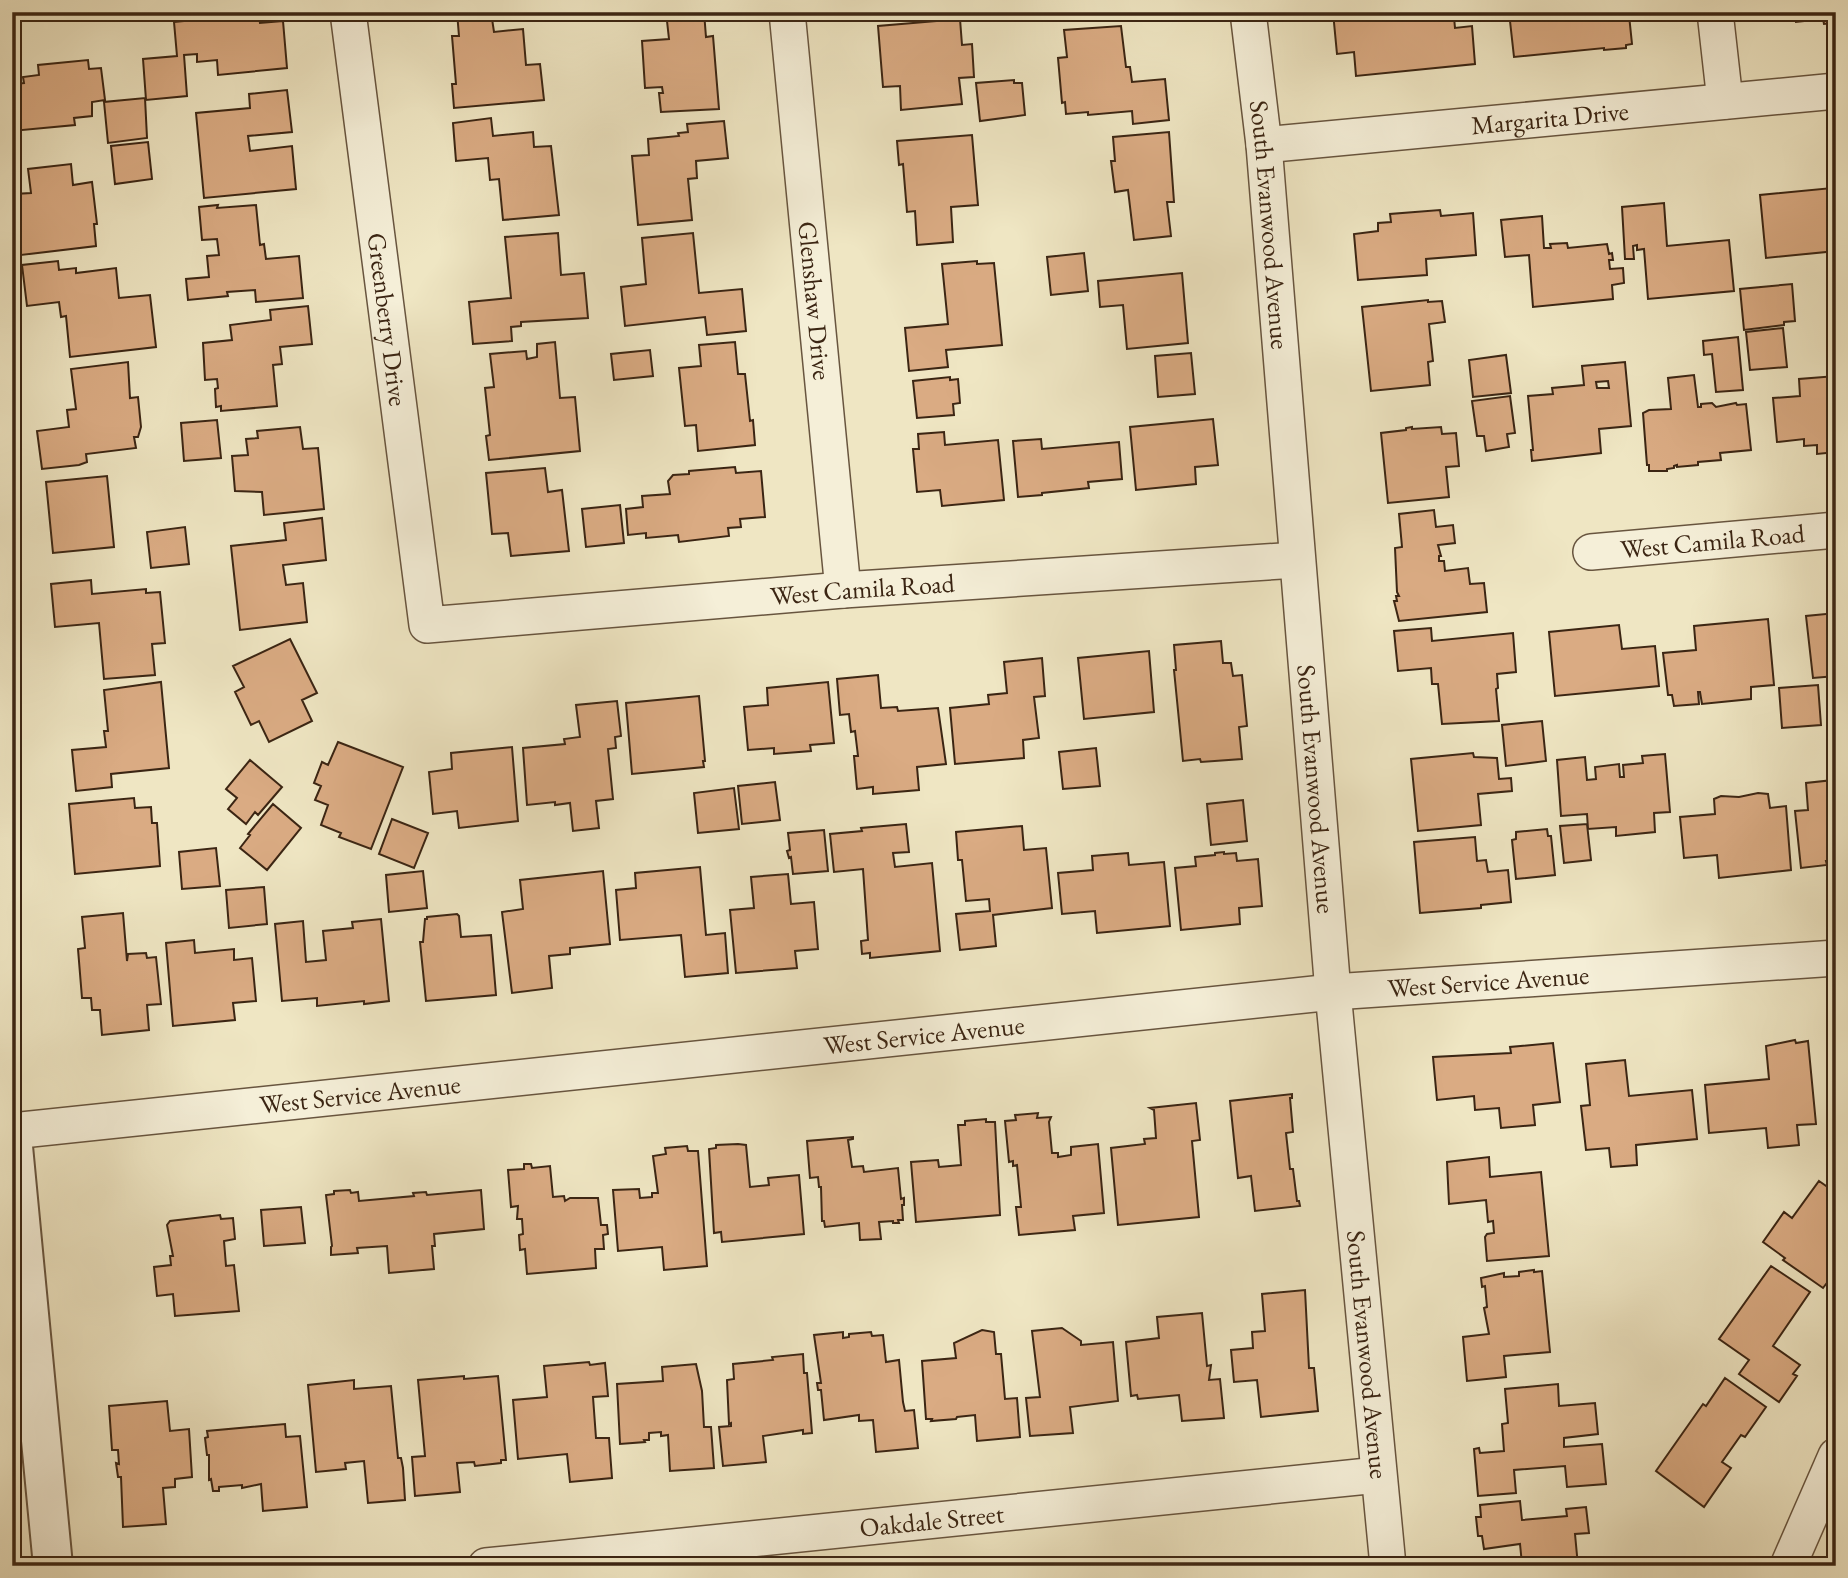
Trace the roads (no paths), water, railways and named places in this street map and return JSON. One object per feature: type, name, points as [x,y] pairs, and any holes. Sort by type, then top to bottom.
[{"type":"street","name":"Greenberry Drive","points":[[348,12],[427,625]]},
{"type":"street","name":"Glenshaw Drive","points":[[787,12],[843,590]]},
{"type":"street","name":"South Evanwood Avenue","points":[[1248,12],[1264,145],[1333,992],[1388,1566]]},
{"type":"street","points":[[1715,12],[1725,101]]},
{"type":"street","name":"Margarita Drive","points":[[1264,145],[1836,92]]},
{"type":"street","name":"West Camila Road","points":[[1591,552],[1836,530]]},
{"type":"street","name":"West Camila Road","points":[[427,625],[843,590],[1297,560]]},
{"type":"street","name":"West Service Avenue","points":[[12,1133],[1333,992],[1836,958]]},
{"type":"street","points":[[12,1133],[53,1566]]},
{"type":"street","points":[[1788,1566],[1836,1456]]},
{"type":"street","name":"Oakdale Street","points":[[486,1566],[1378,1475]]}]
